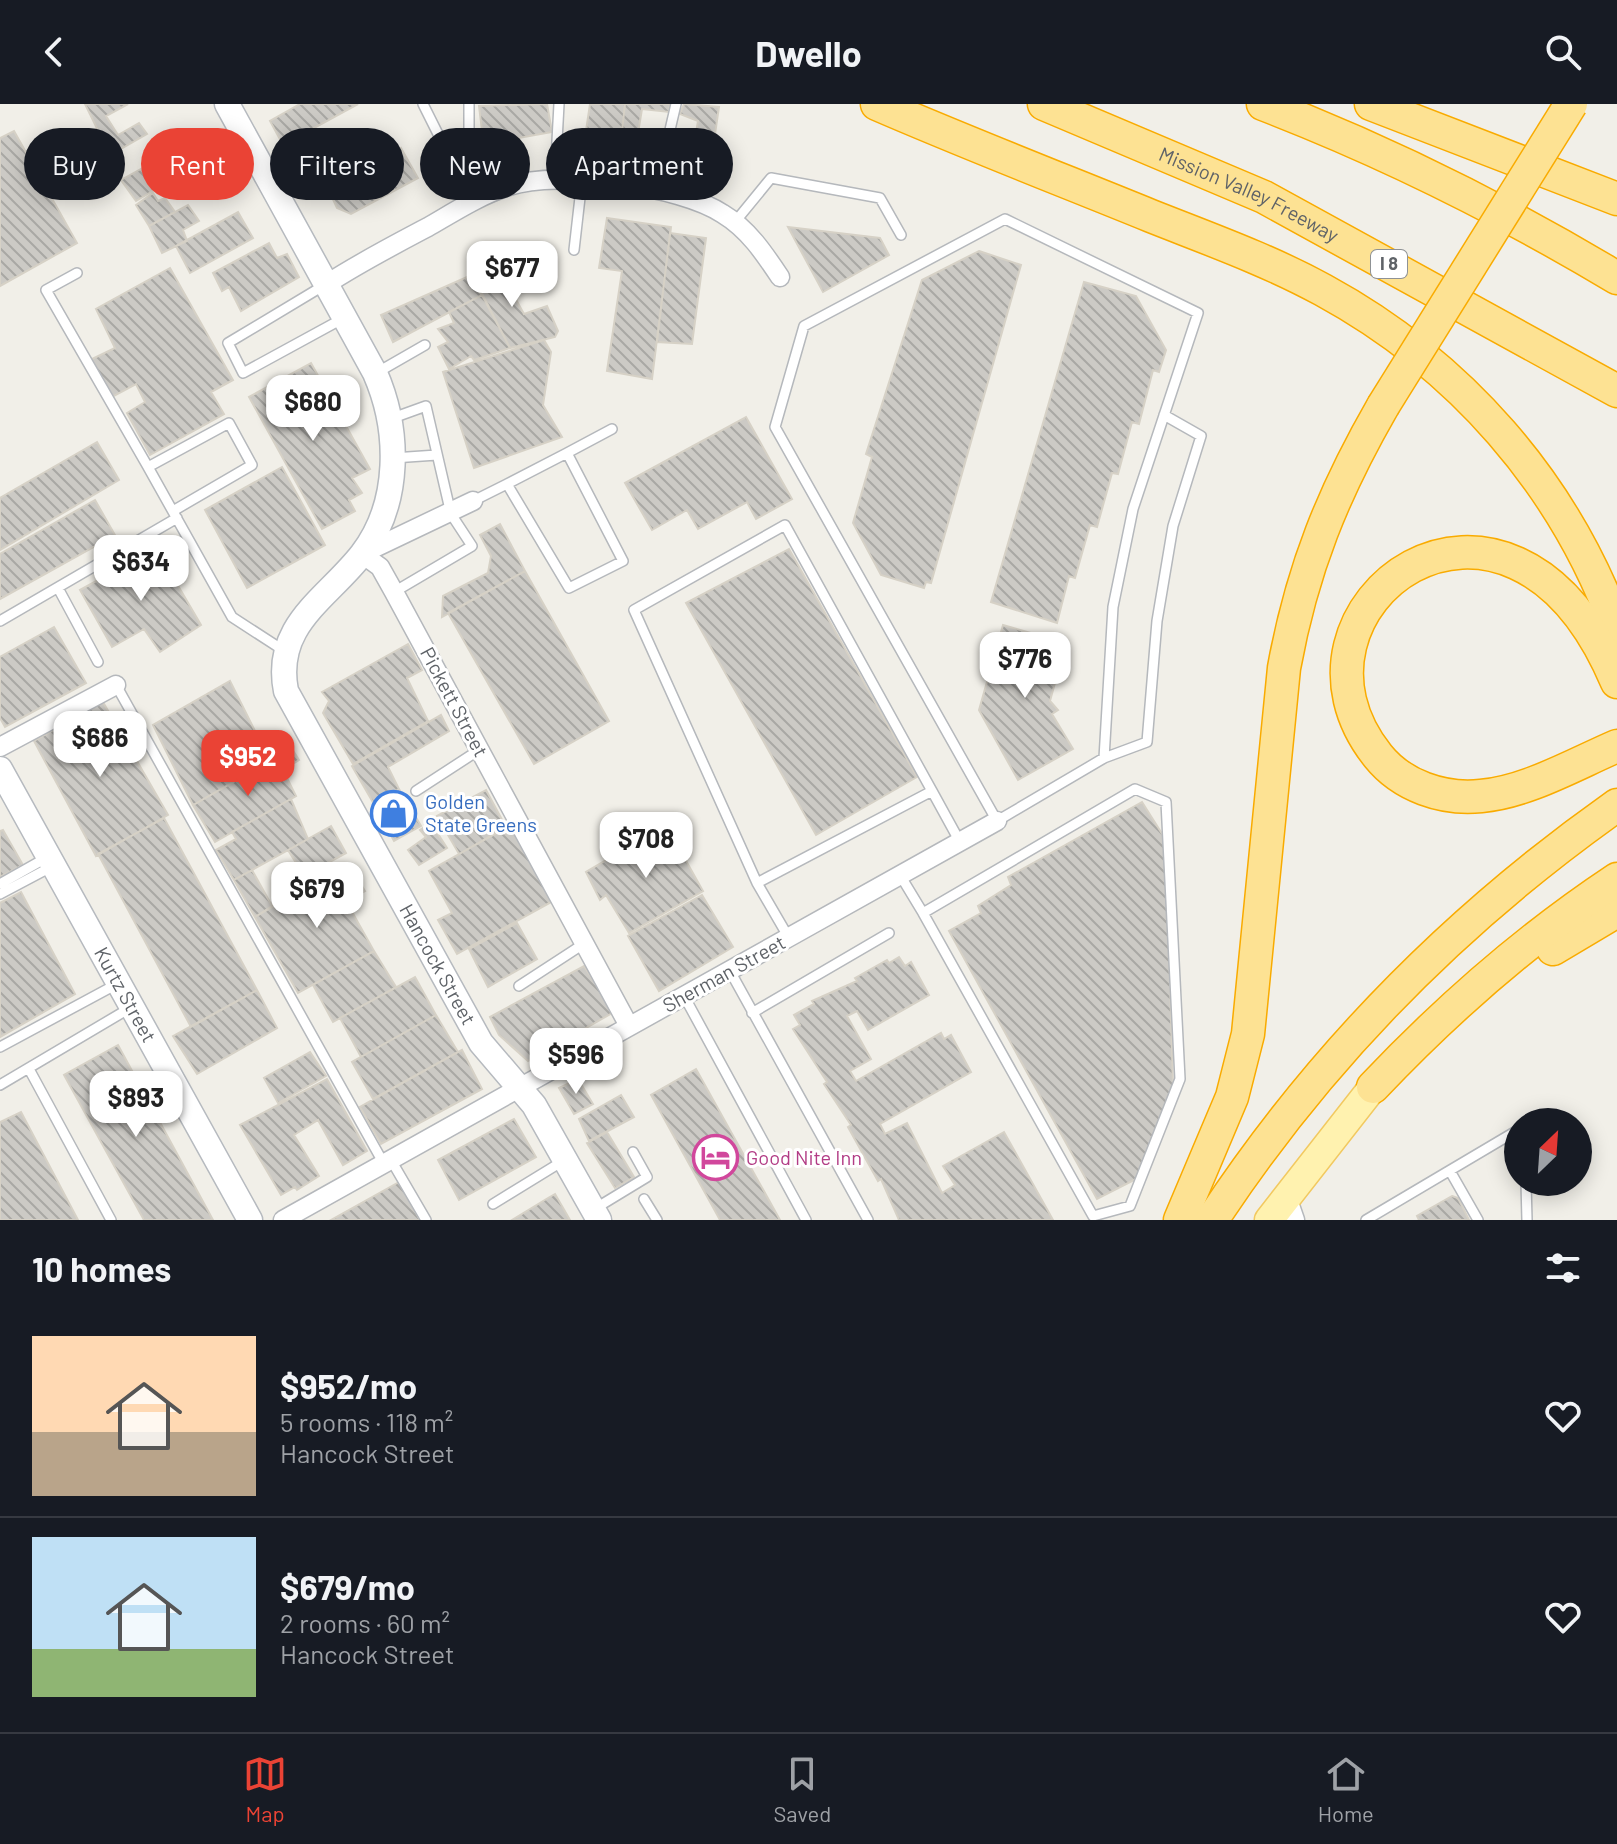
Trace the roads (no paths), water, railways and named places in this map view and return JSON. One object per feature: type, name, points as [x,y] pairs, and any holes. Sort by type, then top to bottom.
[{"type":"highway","points":[[877,104],[1273,266],[1339,299],[1391,333],[1470,399],[1543,485],[1581,545],[1617,629]]},
{"type":"highway","name":"Mission Valley Freeway","points":[[1044,104],[1264,197],[1617,391]]},
{"type":"highway","points":[[1263,104],[1378,153],[1478,202],[1617,278]]},
{"type":"highway","points":[[1371,104],[1617,199]]},
{"type":"highway","points":[[1180,1220],[1232,1097],[1248,1034],[1284,668],[1294,611],[1324,520],[1383,406],[1571,104]]},
{"type":"highway","points":[[1617,682],[1593,633],[1561,592],[1526,566],[1508,557],[1472,552],[1433,557],[1415,564],[1385,585],[1362,615],[1350,655],[1348,676],[1353,710],[1365,739],[1387,767],[1417,786],[1462,797],[1497,794],[1617,746]]},
{"type":"highway","points":[[1212,1220],[1276,1128],[1411,974],[1466,922],[1582,829],[1617,805]]},
{"type":"highway","points":[[1373,1087],[1419,1054],[1585,914],[1617,879]]},
{"type":"highway","points":[[1585,914],[1617,911]]},
{"type":"main road","points":[[1269,1220],[1291,1207],[1373,1087]]},
{"type":"street","name":"Hancock Street","points":[[227,104],[375,373],[390,419],[393,458],[380,521],[362,554],[303,615],[286,652],[284,680],[291,704],[481,1043],[534,1105],[596,1215]]},
{"type":"street","points":[[327,284],[476,200]]},
{"type":"street","points":[[696,200],[735,222],[754,241],[780,277]]},
{"type":"street","points":[[362,554],[473,501]]},
{"type":"street","name":"Pickett Street","points":[[362,554],[380,567],[629,1026]]},
{"type":"street","points":[[0,747],[116,685]]},
{"type":"street","name":"Kurtz Street","points":[[0,769],[250,1220]]},
{"type":"street","name":"Sherman Street","points":[[283,1220],[997,821]]},
{"type":"lane","points":[[423,104],[472,202]]},
{"type":"lane","points":[[469,104],[469,128]]},
{"type":"lane","points":[[558,128],[559,104]]},
{"type":"lane","points":[[670,128],[676,104]]},
{"type":"lane","points":[[735,222],[771,178],[880,198],[901,235]]},
{"type":"lane","points":[[574,250],[580,200]]},
{"type":"lane","points":[[1104,758],[1113,607],[1133,509],[1164,415],[1198,313],[1005,219],[804,326],[775,427],[997,821],[1104,758],[1147,742],[1162,589],[1173,526],[1201,436],[1164,415]]},
{"type":"lane","points":[[77,273],[46,290],[232,617],[286,652]]},
{"type":"lane","points":[[327,284],[228,343],[243,373],[345,317]]},
{"type":"lane","points":[[375,373],[425,345]]},
{"type":"lane","points":[[390,419],[426,406],[451,514],[472,546],[394,592]]},
{"type":"lane","points":[[0,621],[58,588],[252,465],[229,423],[148,467]]},
{"type":"lane","points":[[473,501],[612,429]]},
{"type":"lane","points":[[507,484],[569,588],[623,561],[567,453]]},
{"type":"lane","points":[[393,458],[437,455]]},
{"type":"lane","points":[[789,938],[757,883],[634,610],[785,525],[960,842]]},
{"type":"lane","points":[[58,588],[98,662]]},
{"type":"lane","points":[[116,685],[388,1162],[426,1220]]},
{"type":"lane","points":[[416,791],[479,750]]},
{"type":"lane","points":[[900,875],[1093,1216],[1130,1206],[1180,1079],[1166,802],[1135,789],[923,913]]},
{"type":"lane","points":[[757,883],[932,791]]},
{"type":"lane","points":[[0,884],[51,861]]},
{"type":"lane","points":[[0,894],[51,861]]},
{"type":"lane","points":[[752,1013],[889,933]]},
{"type":"lane","points":[[519,986],[585,943]]},
{"type":"lane","points":[[730,971],[868,1220]]},
{"type":"lane","points":[[0,1047],[119,982]]},
{"type":"lane","points":[[684,996],[806,1220]]},
{"type":"lane","points":[[0,1085],[133,1007]]},
{"type":"lane","points":[[29,1069],[111,1220]]},
{"type":"lane","points":[[1366,1220],[1504,1138]]},
{"type":"lane","points":[[596,1215],[647,1177],[633,1152]]},
{"type":"lane","points":[[493,1204],[566,1160]]},
{"type":"lane","points":[[1450,1171],[1478,1220]]},
{"type":"lane","points":[[1526,1196],[1527,1220]]},
{"type":"lane","points":[[644,1199],[657,1220]]},
{"type":"place","name":"Golden State Greens","points":[[394,813]]},
{"type":"place","name":"Good Nite Inn","points":[[715,1158]]}]
